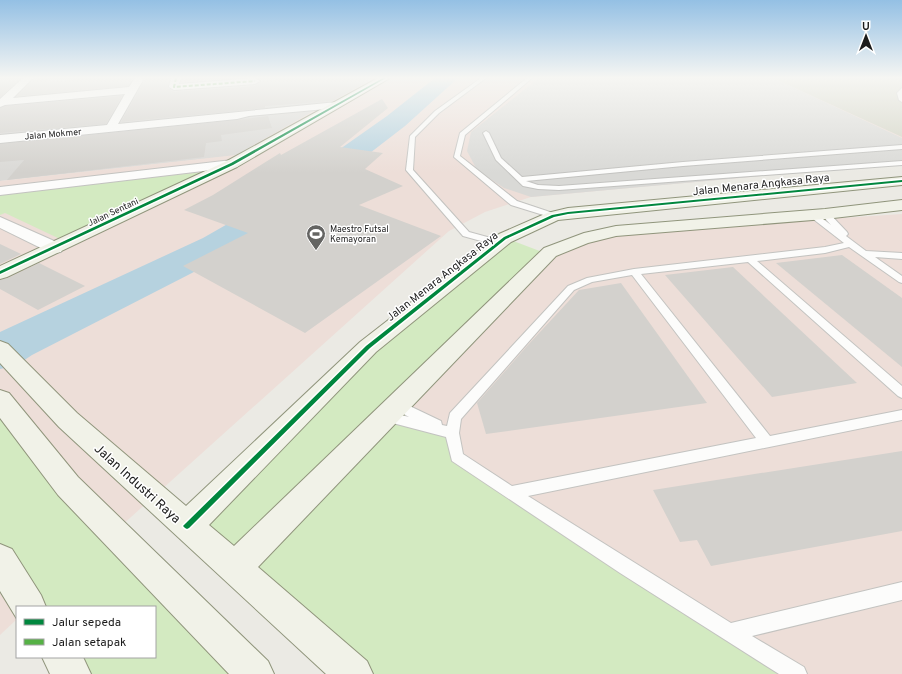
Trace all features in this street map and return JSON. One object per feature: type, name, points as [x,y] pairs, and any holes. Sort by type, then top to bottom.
[{"type":"street","points":[[110,129],[121,109]]},
{"type":"street","name":"Jalan Mokmer","points":[[0,139],[237,116],[244,109]]},
{"type":"street","name":"Jalan Sentani","points":[[0,273],[232,164],[329,109]]},
{"type":"street","name":"Jalan Sentani","points":[[0,191],[232,164]]},
{"type":"street","name":"Jalan Menara Angkasa Raya","points":[[187,526],[368,347],[505,238],[560,215],[902,180]]},
{"type":"street","points":[[235,568],[550,252],[598,234],[819,215],[902,205]]},
{"type":"street","points":[[560,215],[598,234]]},
{"type":"street","points":[[0,222],[55,248]]},
{"type":"street","points":[[518,232],[559,248]]},
{"type":"street","name":"Jalan Industri Raya","points":[[9,358],[68,420],[354,674]]},
{"type":"street","points":[[0,400],[68,486],[255,674]]},
{"type":"street","points":[[0,560],[29,606]]},
{"type":"street","points":[[62,658],[72,674]]},
{"type":"lane","points":[[441,109],[412,137],[409,170],[466,234],[499,243]]},
{"type":"lane","points":[[491,109],[462,134],[457,157],[514,203],[560,215]]},
{"type":"lane","points":[[486,133],[498,159],[526,184],[538,187],[559,188],[902,163]]},
{"type":"lane","points":[[520,179],[691,163],[902,147]]},
{"type":"lane","points":[[819,215],[839,227],[851,244]]},
{"type":"lane","points":[[819,215],[851,244],[902,280]]},
{"type":"lane","points":[[797,674],[729,633],[510,493],[457,457],[452,433],[454,417],[571,288],[590,280],[634,272],[825,250],[851,244]]},
{"type":"lane","points":[[863,253],[902,256]]},
{"type":"lane","points":[[749,258],[902,393]]},
{"type":"lane","points":[[634,272],[766,441]]},
{"type":"lane","points":[[391,411],[452,433]]},
{"type":"lane","points":[[510,493],[902,415]]},
{"type":"lane","points":[[729,633],[902,591]]},
{"type":"shaded area","points":[[0,109],[318,109],[241,155],[0,181]]},
{"type":"shaded area","points":[[316,109],[902,109],[902,163],[531,197],[485,212],[449,231],[32,606],[16,606],[16,620],[0,635],[0,181],[236,155]]},
{"type":"shaded area","points":[[499,109],[841,109],[902,138],[902,163],[531,197],[504,188],[477,170],[467,151],[471,132]]},
{"type":"shaded area","points":[[842,109],[902,109],[902,137]]},
{"type":"shaded area","points":[[902,214],[902,674],[354,674],[385,416],[551,252],[600,234]]},
{"type":"green space","points":[[203,172],[60,239],[5,213],[0,215],[0,194]]},
{"type":"green space","points":[[508,239],[545,253],[385,417],[451,435],[456,458],[784,674],[354,674],[187,526],[368,347]]},
{"type":"green space","points":[[0,400],[255,674],[72,674],[62,658],[156,658],[156,606],[28,606],[0,560]]},
{"type":"building","points":[[0,109],[114,109],[106,124],[0,133]]},
{"type":"building","points":[[128,109],[250,109],[121,122]]},
{"type":"building","name":"Maestro Futsal Kemayoran","points":[[363,109],[386,109],[340,147],[383,153],[365,169],[403,186],[359,205],[441,236],[305,333],[183,266],[248,233],[184,210],[213,195],[280,153],[281,155]]},
{"type":"building","points":[[268,116],[272,128],[221,135],[222,141],[206,143],[204,157],[7,180],[24,160],[0,162],[0,144]]},
{"type":"building","points":[[0,244],[21,254],[0,264]]},
{"type":"building","points":[[842,255],[902,298],[902,367],[776,263]]},
{"type":"building","points":[[39,263],[85,286],[38,310],[0,289],[0,280],[8,278]]},
{"type":"building","points":[[733,267],[857,383],[772,397],[665,275]]},
{"type":"building","points":[[621,283],[707,403],[486,434],[477,403],[527,346],[579,290]]},
{"type":"building","points":[[902,451],[902,531],[711,566],[697,540],[680,542],[653,490]]},
{"type":"waterway","points":[[0,353],[15,344],[216,246],[271,213],[410,109]]},
{"type":"cycle path","points":[[0,273],[232,164],[329,109]]},
{"type":"cycle path","points":[[187,526],[368,347],[505,238],[553,216],[568,213],[902,181]]},
{"type":"place","name":"Maestro Futsal Kemayoran","points":[[316,251]]}]
